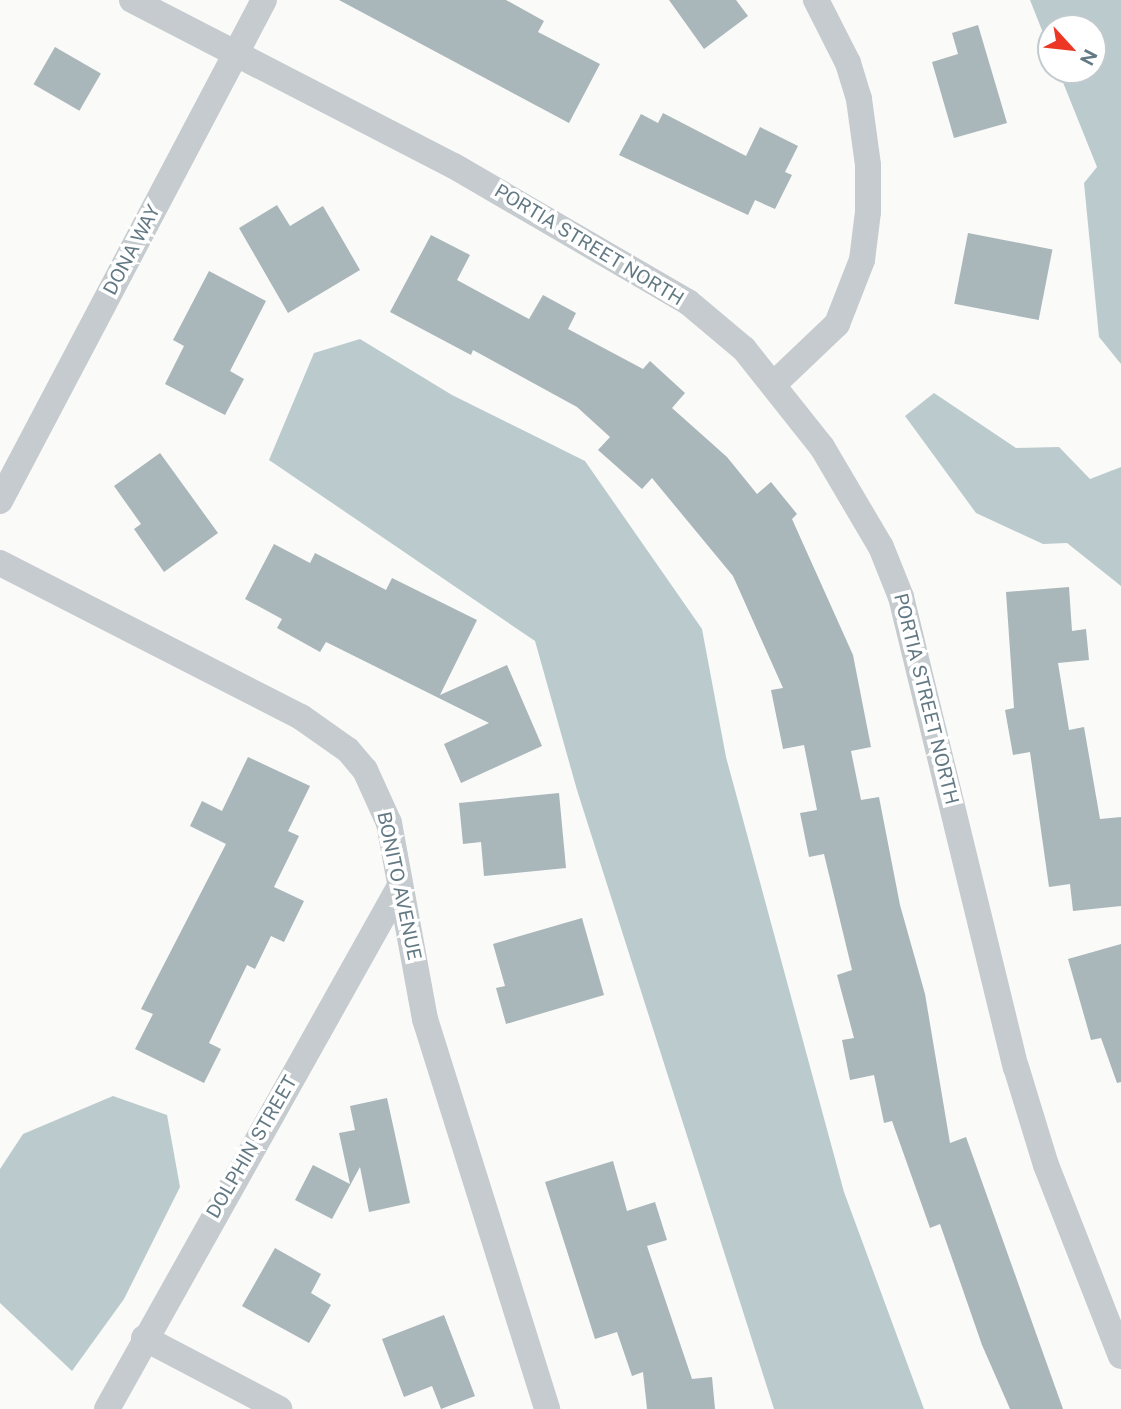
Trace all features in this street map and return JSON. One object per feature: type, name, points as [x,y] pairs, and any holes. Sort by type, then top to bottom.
[{"type":"street","name":"PORTIA STREET NORTH","points":[[132,0],[454,166],[618,258],[714,323],[774,384],[853,496],[901,597],[1016,1067],[1046,1165],[1121,1356]]},
{"type":"street","name":"DONA WAY","points":[[0,501],[264,0]]},
{"type":"street","points":[[774,384],[837,324],[862,260],[868,212],[868,165],[859,99],[848,63],[816,0]]},
{"type":"street","name":"BONITO AVENUE","points":[[0,563],[326,732],[365,770],[380,797],[425,1019],[547,1409]]},
{"type":"street","name":"DOLPHIN STREET","points":[[107,1409],[144,1338],[400,886]]},
{"type":"street","points":[[144,1338],[279,1409]]},
{"type":"shaded area","points":[[1030,0],[1121,0],[1121,364],[1099,337],[1084,183],[1097,167],[1064,84],[1107,84],[1107,14],[1037,14],[1037,18]]},
{"type":"shaded area","points":[[360,339],[452,395],[585,461],[702,629],[726,757],[844,1192],[924,1409],[774,1409],[577,790],[535,641],[269,460],[314,353]]},
{"type":"shaded area","points":[[934,393],[1016,448],[1059,447],[1090,479],[1121,467],[1121,586],[1067,543],[1043,544],[976,513],[905,416]]},
{"type":"shaded area","points":[[113,1096],[167,1115],[180,1187],[124,1299],[72,1371],[0,1303],[0,1169],[23,1134]]},
{"type":"building","points":[[339,0],[506,0],[544,21],[538,32],[600,64],[569,123]]},
{"type":"building","points":[[669,0],[736,0],[748,16],[704,49]]},
{"type":"building","points":[[978,25],[1007,123],[954,138],[932,62],[958,54],[952,33]]},
{"type":"building","points":[[55,47],[101,73],[79,111],[34,84]]},
{"type":"building","points":[[663,113],[746,156],[760,127],[798,146],[785,172],[792,175],[775,209],[755,200],[748,215],[619,155],[641,114],[658,123]]},
{"type":"building","points":[[277,205],[290,226],[323,206],[360,270],[288,313],[239,228]]},
{"type":"building","points":[[968,233],[1052,249],[1039,320],[954,304]]},
{"type":"building","points":[[431,235],[470,255],[457,280],[529,319],[543,295],[576,313],[568,329],[643,369],[650,361],[685,393],[672,408],[727,457],[757,494],[771,482],[797,514],[792,519],[853,655],[871,747],[851,751],[861,800],[879,797],[900,905],[925,994],[950,1143],[966,1137],[1063,1409],[1010,1409],[982,1345],[940,1224],[930,1228],[892,1121],[884,1123],[874,1075],[850,1080],[842,1040],[854,1038],[837,975],[852,970],[824,854],[809,857],[800,813],[817,810],[804,745],[783,749],[771,690],[783,688],[733,576],[652,478],[642,489],[598,450],[610,437],[577,407],[473,350],[471,355],[390,312]]},
{"type":"building","points":[[209,271],[266,301],[230,371],[244,379],[225,415],[165,384],[184,346],[173,340]]},
{"type":"building","points":[[160,453],[218,533],[164,572],[134,529],[141,524],[114,486]]},
{"type":"building","points":[[274,544],[310,563],[315,553],[386,590],[392,578],[477,620],[440,695],[507,665],[542,746],[461,783],[444,744],[489,723],[326,642],[320,652],[277,628],[282,619],[245,599]]},
{"type":"building","points":[[1069,587],[1072,631],[1086,629],[1089,660],[1058,663],[1069,730],[1084,727],[1100,819],[1121,817],[1121,906],[1073,911],[1070,884],[1049,887],[1030,752],[1013,755],[1005,710],[1014,708],[1006,592]]},
{"type":"building","points":[[248,757],[310,786],[288,831],[299,836],[274,887],[304,901],[284,942],[271,936],[255,969],[247,965],[209,1043],[221,1049],[204,1083],[135,1049],[153,1014],[141,1009],[226,844],[190,826],[202,801],[222,811]]},
{"type":"building","points":[[559,793],[566,868],[484,876],[481,842],[463,844],[459,803]]},
{"type":"building","points":[[582,918],[604,995],[506,1024],[496,988],[505,986],[493,944]]},
{"type":"building","points":[[1121,944],[1121,1082],[1117,1083],[1101,1038],[1091,1040],[1068,959]]},
{"type":"building","points":[[387,1098],[410,1203],[369,1212],[360,1167],[332,1219],[295,1200],[313,1165],[350,1184],[339,1133],[355,1130],[350,1106]]},
{"type":"building","points":[[613,1161],[627,1211],[655,1202],[667,1240],[647,1246],[692,1379],[712,1377],[715,1409],[647,1409],[643,1372],[632,1376],[617,1332],[595,1339],[545,1182]]},
{"type":"building","points":[[275,1248],[321,1274],[311,1293],[331,1305],[309,1343],[242,1306]]},
{"type":"building","points":[[444,1315],[475,1396],[441,1409],[432,1386],[404,1397],[382,1339]]}]
